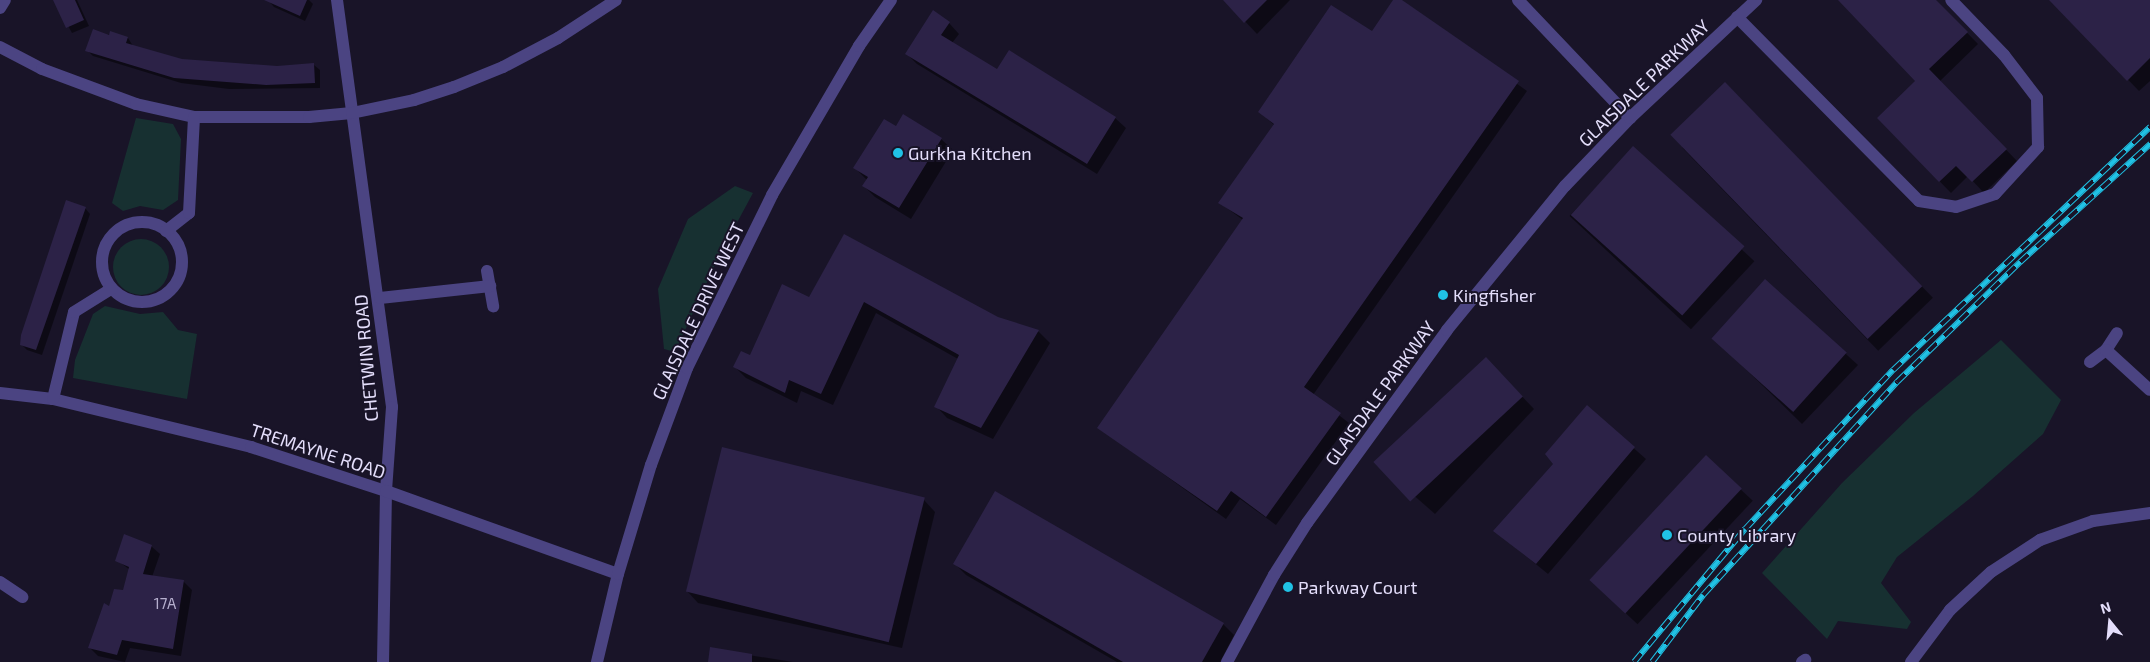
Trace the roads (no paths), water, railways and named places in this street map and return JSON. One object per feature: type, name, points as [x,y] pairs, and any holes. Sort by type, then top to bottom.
[{"type":"street","points":[[0,8],[5,0]]},
{"type":"street","name":"CHETWIN ROAD","points":[[337,0],[365,221],[380,298],[392,407],[386,491],[383,662]]},
{"type":"street","points":[[0,47],[108,95],[194,117],[300,117],[352,113],[414,100],[503,67],[558,38],[616,0]]},
{"type":"street","name":"GLAISDALE DRIVE WEST","points":[[597,662],[618,574],[651,465],[687,368],[772,195],[858,46],[890,0]]},
{"type":"street","points":[[1518,0],[1630,118]]},
{"type":"street","name":"GLAISDALE PARKWAY","points":[[1227,662],[1274,575],[1375,425],[1447,330],[1565,186],[1630,118],[1756,0]]},
{"type":"street","points":[[1737,17],[1918,201],[1956,208],[1995,194],[2038,147],[2037,98],[2004,55],[1951,0]]},
{"type":"street","points":[[166,231],[189,213],[194,117]]},
{"type":"street","points":[[145,222],[166,231],[179,247],[182,263],[178,280],[169,292],[144,302],[126,300],[111,288],[102,267],[103,254],[106,244],[119,230],[145,222]]},
{"type":"street","points":[[487,272],[493,306]]},
{"type":"street","points":[[380,298],[490,286]]},
{"type":"street","points":[[53,398],[74,312],[111,288]]},
{"type":"street","points":[[2090,362],[2106,350],[2117,333]]},
{"type":"street","points":[[2106,350],[2150,390]]},
{"type":"street","name":"TREMAYNE ROAD","points":[[0,393],[53,398],[251,447],[386,491],[618,574]]},
{"type":"street","points":[[1911,662],[1950,610],[1991,572],[2040,540],[2092,521],[2150,513]]},
{"type":"street","points":[[1,585],[22,598]]},
{"type":"railway","points":[[1634,662],[1745,529],[1893,370],[2150,127]]},
{"type":"railway","points":[[1652,662],[1703,595],[1897,382],[2020,262],[2150,144]]},
{"type":"place","name":"Gurkha Kitchen","points":[[898,153]]},
{"type":"place","name":"Kingfisher","points":[[1443,295]]},
{"type":"place","name":"County Library","points":[[1667,535]]},
{"type":"place","name":"Parkway Court","points":[[1288,587]]}]
